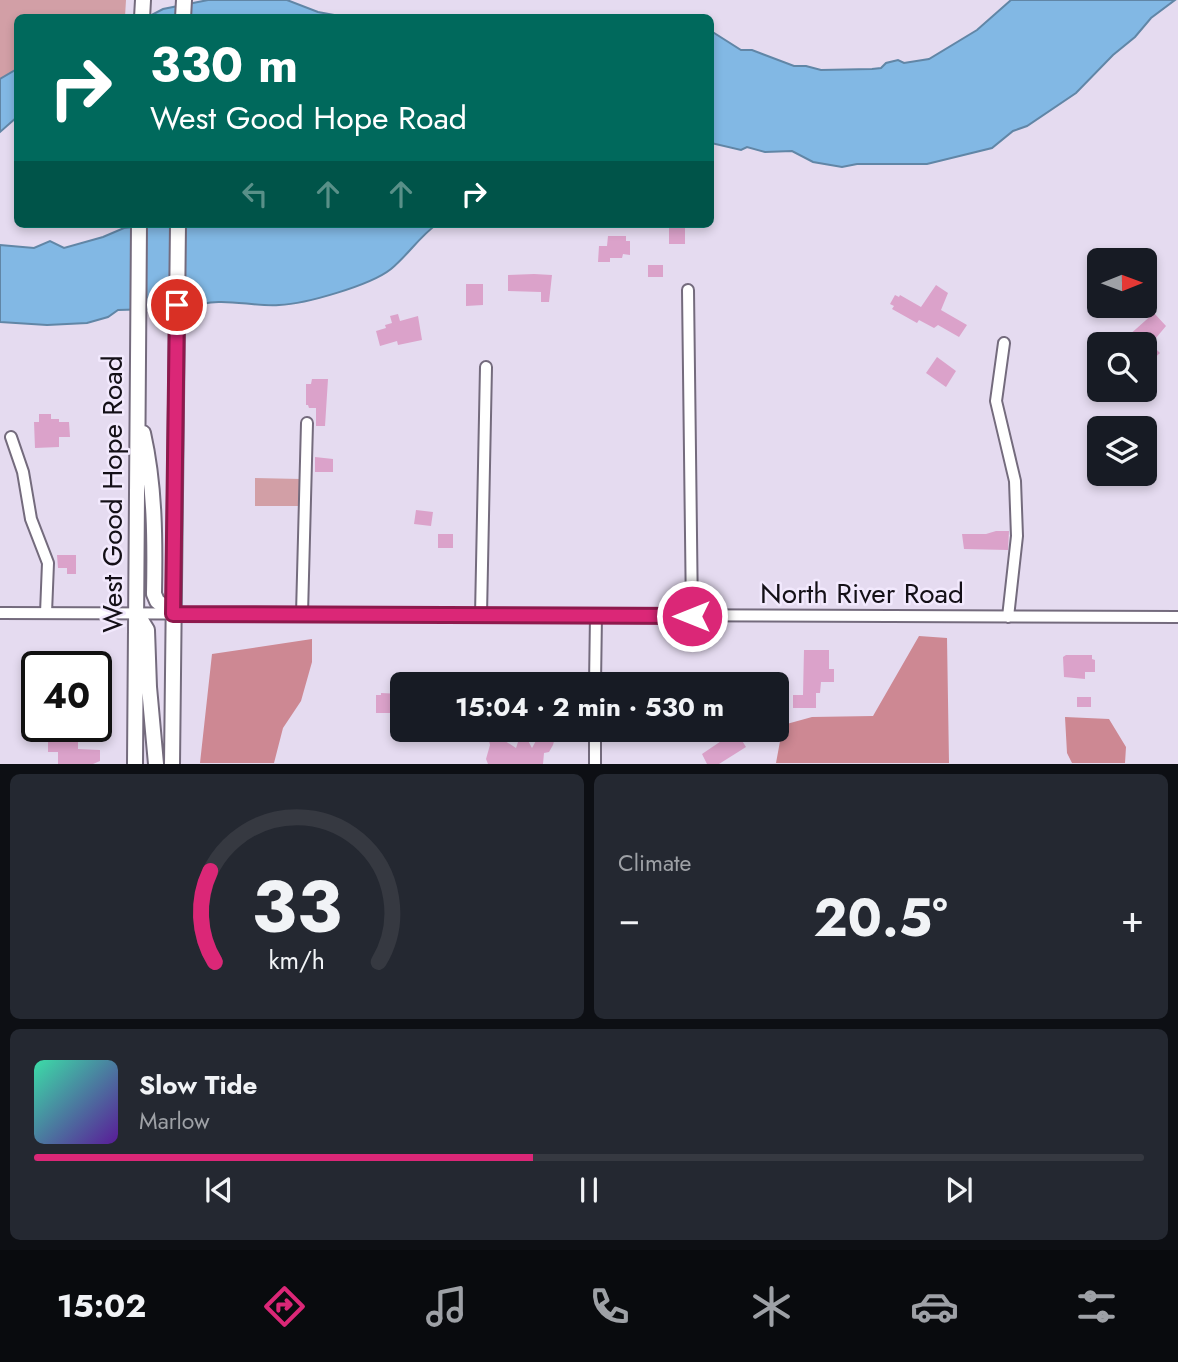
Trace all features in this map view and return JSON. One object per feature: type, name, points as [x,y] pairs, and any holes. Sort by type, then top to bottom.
[{"type":"main road","name":"West Good Hope Road","points":[[135,764],[138,228]]},
{"type":"main road","points":[[172,764],[178,228]]},
{"type":"main road","points":[[138,412],[148,455],[155,544],[154,594],[157,601],[173,614]]},
{"type":"main road","points":[[136,612],[147,630],[156,764]]},
{"type":"street","points":[[688,289],[692,616]]},
{"type":"street","points":[[1004,342],[996,401],[1015,481],[1017,536],[1008,617]]},
{"type":"street","points":[[481,615],[486,367]]},
{"type":"street","points":[[302,614],[307,423]]},
{"type":"street","points":[[11,437],[23,472],[31,519],[48,563],[46,613]]},
{"type":"street","name":"North River Road","points":[[0,613],[1178,617]]},
{"type":"street","points":[[595,672],[596,615]]},
{"type":"street","points":[[595,742],[595,764]]},
{"type":"shaded area","points":[[0,0],[126,0],[125,14],[14,14],[14,100],[0,109]]},
{"type":"shaded area","points":[[255,478],[301,479],[299,506],[255,506]]},
{"type":"shaded area","points":[[919,636],[947,638],[949,763],[776,763],[780,742],[789,742],[789,723],[812,717],[873,716]]},
{"type":"shaded area","points":[[312,639],[312,662],[301,701],[283,728],[274,763],[200,763],[212,654]]},
{"type":"shaded area","points":[[1065,717],[1109,719],[1126,747],[1125,763],[1072,763],[1067,753]]},
{"type":"water","points":[[208,0],[287,0],[329,14],[154,14],[163,9]]},
{"type":"water","points":[[1011,0],[1175,0],[1151,18],[1135,37],[1076,93],[1027,126],[1013,131],[992,148],[927,164],[857,164],[842,167],[813,162],[792,151],[765,152],[747,147],[741,150],[714,144],[714,33],[741,50],[752,50],[794,66],[821,70],[872,69],[898,60],[904,63],[929,59],[977,30]]},
{"type":"water","points":[[14,71],[14,120],[0,132],[0,79]]},
{"type":"water","points":[[124,228],[433,228],[397,264],[382,275],[338,293],[305,301],[268,305],[212,302],[189,308],[118,310],[108,317],[87,323],[47,325],[0,322],[0,245],[34,248],[50,241],[64,248]]},
{"type":"building","points":[[669,228],[685,228],[685,244],[669,244]]},
{"type":"building","points":[[608,236],[626,236],[626,241],[630,241],[630,255],[610,258],[610,262],[598,262],[599,246],[607,246]]},
{"type":"building","points":[[648,265],[663,265],[663,277],[648,277]]},
{"type":"building","points":[[508,275],[552,275],[549,302],[541,302],[541,292],[508,291]]},
{"type":"building","points":[[466,284],[483,284],[483,305],[466,306]]},
{"type":"building","points":[[936,285],[948,293],[941,310],[967,325],[959,337],[938,325],[934,328],[919,320],[917,323],[892,309],[894,306],[890,304],[895,295],[921,307]]},
{"type":"building","points":[[398,314],[400,321],[418,316],[422,340],[398,345],[397,341],[380,346],[376,331],[386,328],[385,325],[392,323],[390,316]]},
{"type":"building","points":[[1157,316],[1166,326],[1157,337],[1157,332],[1133,332],[1148,318]]},
{"type":"building","points":[[937,357],[956,371],[946,387],[926,373]]},
{"type":"building","points":[[312,379],[328,379],[325,426],[316,426],[316,408],[306,405],[306,384],[311,384]]},
{"type":"building","points":[[39,414],[51,414],[51,419],[69,422],[70,437],[59,437],[59,447],[35,448],[34,422],[39,422]]},
{"type":"building","points":[[315,457],[333,459],[333,472],[315,472]]},
{"type":"building","points":[[416,510],[433,512],[431,526],[414,524]]},
{"type":"building","points":[[1009,531],[1008,550],[964,549],[962,534],[986,534]]},
{"type":"building","points":[[438,534],[453,534],[453,548],[438,548]]},
{"type":"building","points":[[57,555],[76,555],[76,574],[67,574],[67,568],[58,568]]},
{"type":"building","points":[[804,650],[829,650],[829,669],[834,669],[834,682],[821,682],[820,693],[816,693],[816,708],[793,708],[793,695],[803,695]]},
{"type":"building","points":[[1092,655],[1095,672],[1085,672],[1085,679],[1064,677],[1063,657]]},
{"type":"building","points":[[390,693],[390,713],[376,713],[376,695]]},
{"type":"building","points":[[1077,697],[1091,697],[1091,707],[1077,707]]},
{"type":"building","points":[[48,742],[78,742],[78,749],[100,750],[100,761],[93,764],[58,764],[58,752],[48,752]]},
{"type":"building","points":[[489,742],[507,742],[516,748],[518,742],[529,742],[532,748],[535,742],[554,742],[549,752],[544,753],[543,764],[488,764],[486,759]]},
{"type":"building","points":[[720,742],[743,742],[746,747],[719,764],[707,764],[702,754]]},
{"type":"route","points":[[177,305],[173,614],[692,616]]}]
